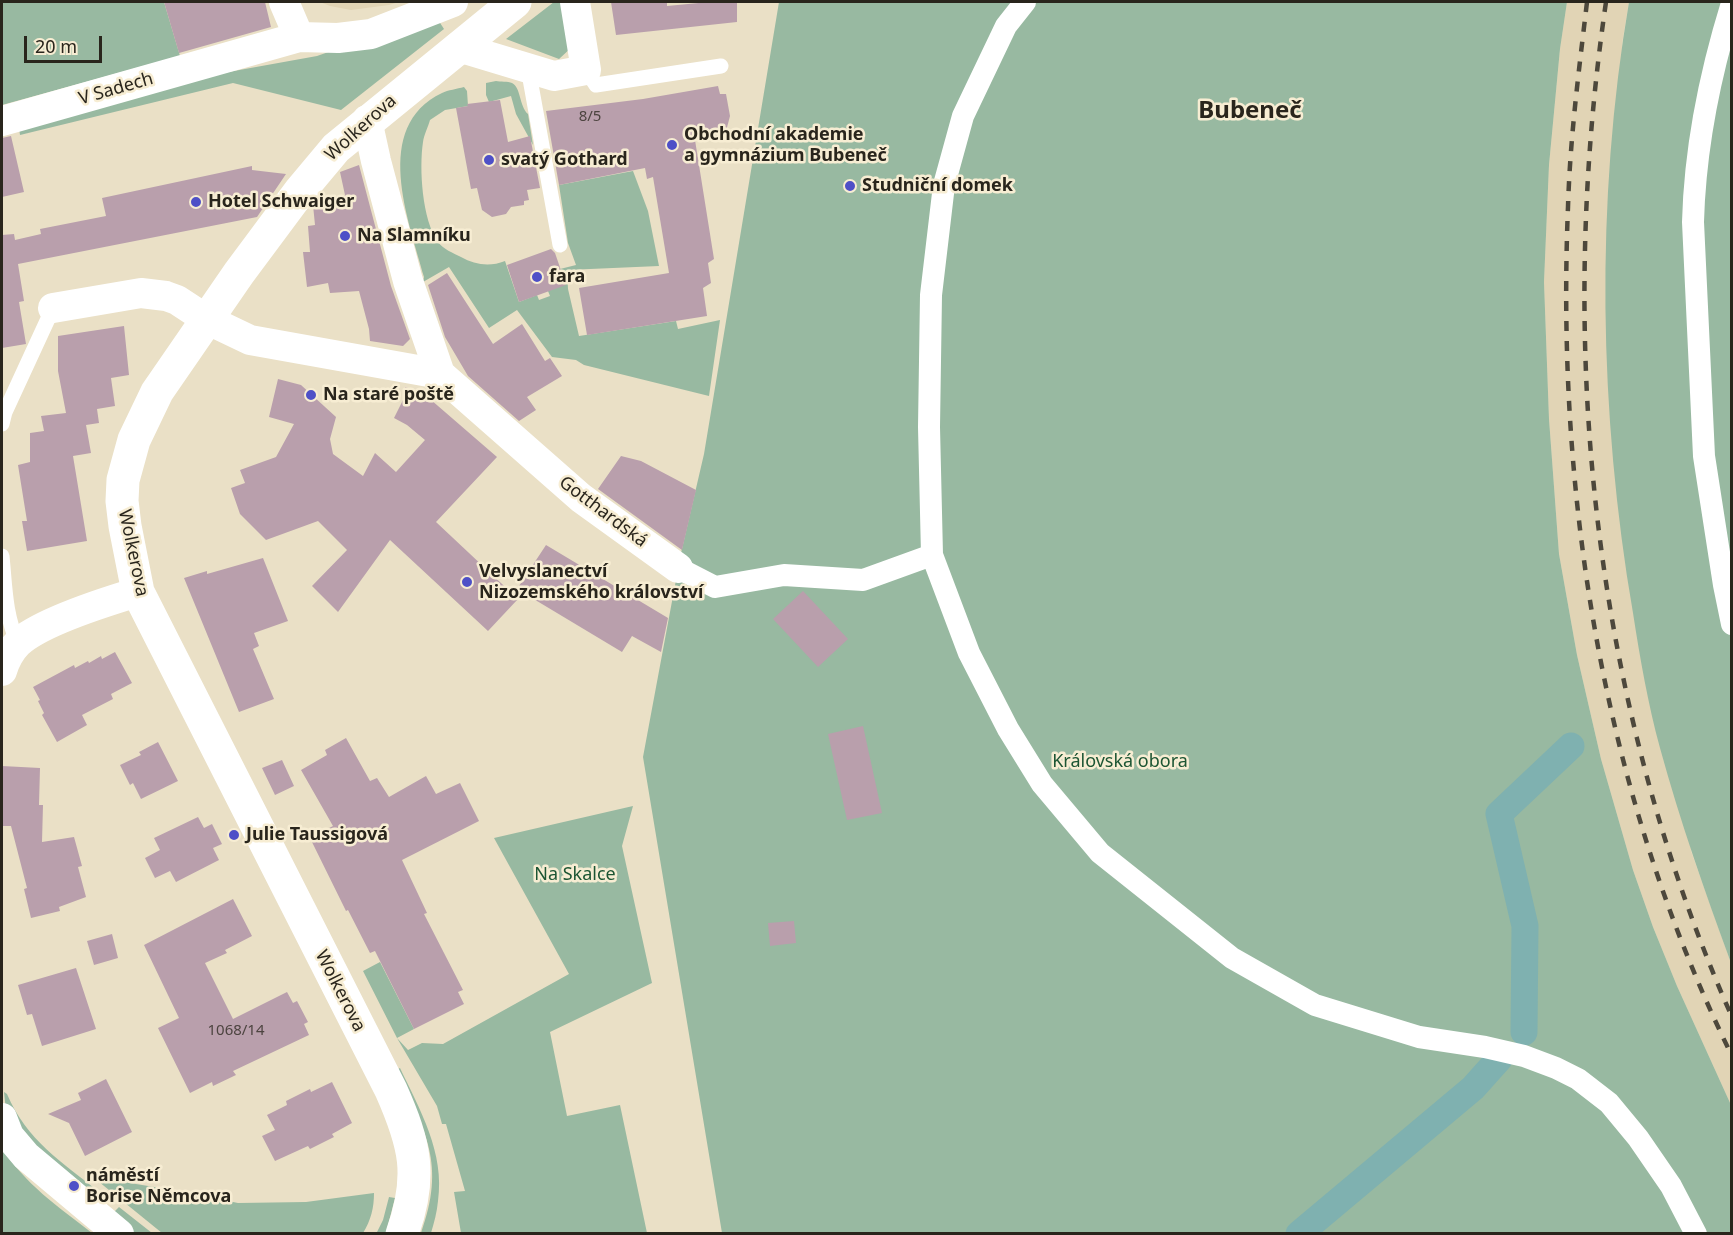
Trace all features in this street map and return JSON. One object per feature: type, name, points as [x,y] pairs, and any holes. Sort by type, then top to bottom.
[{"type":"street","points":[[284,2],[299,37]]},
{"type":"street","name":"V Sadech","points":[[2,122],[299,37],[338,38],[371,34],[453,2]]},
{"type":"street","name":"Wolkerova","points":[[402,1233],[412,1191],[414,1164],[411,1141],[391,1090],[138,592],[124,526],[122,501],[127,460],[149,406],[206,319],[300,191],[336,148],[367,120],[515,2]]},
{"type":"street","points":[[458,47],[554,76],[586,70],[574,2]]},
{"type":"street","points":[[1025,2],[1006,26],[963,116],[944,185],[931,295],[929,427],[932,555],[969,653],[1008,729],[1042,784],[1100,853],[1232,958],[1315,1005],[1419,1037],[1485,1047],[1524,1056],[1578,1079],[1610,1103],[1638,1138],[1671,1186],[1696,1233]]},
{"type":"street","points":[[1731,3],[1708,89],[1694,191],[1693,222],[1704,456],[1731,624]]},
{"type":"street","name":"Gotthardská","points":[[367,120],[408,281],[440,374],[581,498],[678,568],[715,587],[784,575],[863,580],[932,555]]},
{"type":"street","points":[[53,308],[153,293],[177,300],[206,319],[250,340],[440,374]]},
{"type":"street","points":[[2,671],[5,662],[18,643],[42,628],[138,592]]},
{"type":"street","points":[[2,1118],[9,1136],[26,1156],[119,1233]]},
{"type":"lane","points":[[586,70],[596,85],[721,66]]},
{"type":"lane","points":[[528,68],[560,245]]},
{"type":"lane","points":[[2,424],[5,412],[53,308]]},
{"type":"lane","points":[[2,556],[8,614],[18,643]]},
{"type":"shaded area","points":[[320,2],[399,2],[351,10]]},
{"type":"shaded area","points":[[1567,2],[1629,2],[1622,44],[1691,851],[1731,963],[1731,1105],[1677,986],[1633,870],[1601,759],[1577,655],[1559,554],[1549,419],[1544,282],[1549,165]]},
{"type":"green space","points":[[2,2],[164,2],[180,56],[2,105]]},
{"type":"green space","points":[[554,2],[566,2],[572,47],[559,59],[506,39]]},
{"type":"green space","name":"Královská obora","points":[[779,2],[1567,2],[1549,165],[1544,282],[1549,419],[1559,554],[1577,655],[1601,759],[1633,870],[1677,986],[1731,1105],[1731,1233],[722,1233],[643,757],[681,553],[704,454]]},
{"type":"green space","points":[[1629,2],[1731,2],[1731,963],[1684,829],[1652,715],[1633,613],[1613,462],[1608,385],[1606,230],[1610,153]]},
{"type":"green space","points":[[435,15],[444,29],[341,110],[233,83],[20,135],[18,122],[184,80],[317,56]]},
{"type":"green space","points":[[510,82],[517,88],[528,114],[533,145],[516,114],[511,96],[489,102],[486,95],[486,83]]},
{"type":"green space","points":[[464,87],[467,91],[468,106],[445,110],[430,120],[423,142],[421,166],[425,208],[428,221],[438,242],[448,251],[472,262],[488,264],[505,261],[519,302],[537,295],[539,300],[550,296],[548,291],[560,269],[576,265],[568,243],[559,185],[633,171],[648,211],[659,266],[567,270],[568,289],[579,336],[676,321],[678,329],[720,320],[709,396],[584,365],[576,360],[552,357],[517,310],[489,328],[449,267],[423,282],[424,277],[404,203],[401,151],[407,128],[420,108],[442,93]]},
{"type":"green space","name":"Na Skalce","points":[[633,806],[622,846],[652,983],[550,1032],[567,1116],[620,1105],[647,1233],[461,1233],[454,1192],[465,1191],[446,1124],[442,1124],[437,1106],[397,1038],[408,1050],[422,1043],[443,1044],[569,974],[494,838]]},
{"type":"green space","points":[[380,962],[414,1029],[397,1038],[363,971]]},
{"type":"green space","points":[[400,1068],[429,1132],[438,1166],[438,1201],[431,1233],[421,1233],[432,1187],[429,1149],[424,1131],[396,1070]]},
{"type":"green space","points":[[4,1092],[24,1125],[46,1149],[99,1192],[91,1200],[30,1150],[6,1111]]},
{"type":"green space","points":[[2,1147],[31,1183],[92,1233],[2,1233]]},
{"type":"green space","points":[[93,1177],[238,1203],[306,1202],[374,1193],[370,1219],[363,1233],[162,1233]]},
{"type":"green space","points":[[389,1197],[395,1198],[386,1233],[376,1234],[383,1220]]},
{"type":"green space","points":[[119,1207],[152,1233],[132,1233],[110,1216]]},
{"type":"building","points":[[164,2],[265,2],[271,27],[179,53]]},
{"type":"building","points":[[611,2],[667,2],[667,6],[737,2],[737,22],[616,35]]},
{"type":"building","points":[[718,86],[720,94],[726,94],[730,116],[725,135],[695,140],[714,259],[708,263],[711,283],[703,288],[707,316],[587,335],[579,288],[669,273],[653,177],[647,179],[645,168],[559,185],[546,111],[643,99]]},
{"type":"building","name":"svatý Gothard","points":[[500,100],[508,142],[530,136],[540,188],[527,190],[529,200],[524,201],[524,205],[511,207],[506,214],[492,217],[482,210],[477,188],[471,189],[456,108],[468,106],[467,104]]},
{"type":"building","points":[[11,136],[24,192],[2,197],[2,138]]},
{"type":"building","name":"Na Slamníku","points":[[359,165],[391,286],[410,339],[403,346],[370,341],[359,291],[330,293],[328,283],[307,287],[303,252],[310,252],[308,226],[315,225],[313,205],[318,199],[345,195],[340,172]]},
{"type":"building","points":[[252,166],[252,170],[286,174],[257,217],[18,264],[24,301],[19,302],[26,344],[2,348],[2,235],[14,234],[15,240],[41,234],[40,229],[106,216],[102,198]]},
{"type":"building","name":"fara","points":[[551,249],[555,253],[566,285],[519,302],[507,265]]},
{"type":"building","points":[[447,273],[493,344],[522,324],[545,361],[550,358],[562,376],[527,397],[536,410],[519,421],[468,376],[445,337],[428,285]]},
{"type":"building","points":[[124,326],[129,375],[111,378],[115,406],[97,409],[99,423],[86,425],[91,453],[73,456],[87,541],[27,551],[22,521],[27,521],[18,465],[30,462],[30,433],[44,431],[41,416],[66,413],[58,371],[58,336]]},
{"type":"building","points":[[278,379],[301,385],[336,417],[330,439],[333,454],[363,476],[375,453],[396,472],[425,440],[407,425],[394,418],[404,398],[405,387],[423,393],[497,457],[436,522],[518,599],[488,631],[390,540],[338,612],[312,586],[347,550],[318,521],[266,540],[240,514],[231,488],[245,483],[240,470],[276,457],[294,424],[269,417]]},
{"type":"building","points":[[621,456],[641,461],[696,490],[682,550],[598,489]]},
{"type":"building","points":[[546,545],[668,618],[661,652],[632,636],[622,652],[517,589]]},
{"type":"building","points":[[263,558],[288,621],[254,633],[259,646],[253,649],[274,699],[239,712],[184,578]]},
{"type":"building","points":[[803,591],[848,639],[818,667],[773,619]]},
{"type":"building","points":[[115,652],[132,683],[111,694],[113,699],[82,715],[87,725],[57,742],[42,715],[44,713],[38,701],[40,700],[33,687],[74,665],[75,668]]},
{"type":"building","points":[[863,726],[882,813],[847,820],[828,734]]},
{"type":"building","points":[[346,738],[370,781],[377,778],[389,797],[426,776],[436,794],[460,783],[479,821],[402,860],[427,913],[424,914],[463,990],[458,992],[464,1004],[414,1029],[375,951],[370,953],[348,910],[346,911],[310,838],[333,826],[301,770],[327,755],[325,750]]},
{"type":"building","points":[[158,742],[178,781],[141,799],[133,783],[130,785],[120,765],[141,755],[139,752]]},
{"type":"building","points":[[282,760],[294,786],[275,795],[262,768]]},
{"type":"building","points":[[2,766],[40,768],[39,805],[43,805],[42,842],[74,837],[82,866],[78,867],[86,897],[59,907],[60,911],[31,918],[24,889],[27,888],[11,826],[2,826]]},
{"type":"building","points":[[198,817],[204,828],[212,824],[222,844],[213,848],[219,860],[176,882],[170,871],[155,878],[145,858],[160,850],[154,838]]},
{"type":"building","points":[[233,899],[252,936],[225,950],[227,953],[205,963],[233,1019],[287,992],[293,1003],[297,1001],[308,1022],[304,1024],[309,1035],[233,1071],[236,1075],[213,1086],[212,1082],[190,1093],[158,1028],[179,1018],[144,945]]},
{"type":"building","points":[[794,921],[796,943],[770,946],[768,923]]},
{"type":"building","points":[[112,934],[118,958],[94,965],[87,941]]},
{"type":"building","points":[[76,968],[96,1029],[42,1046],[32,1014],[27,1015],[18,985]]},
{"type":"building","points":[[106,1079],[132,1132],[85,1156],[69,1123],[48,1114],[81,1100],[78,1093]]},
{"type":"building","points":[[332,1082],[352,1123],[332,1134],[334,1137],[310,1149],[308,1146],[275,1161],[262,1136],[275,1130],[267,1115],[287,1105],[286,1101],[310,1089],[311,1092]]},
{"type":"waterway","points":[[1524,1032],[1525,926],[1499,814],[1571,746]]},
{"type":"waterway","points":[[1299,1234],[1473,1088],[1499,1059]]},
{"type":"railway","points":[[1587,2],[1571,155],[1566,316],[1570,425],[1581,534],[1597,642],[1620,749],[1650,854],[1687,956],[1732,1056]]},
{"type":"railway","points":[[1606,2],[1591,131],[1585,260],[1587,389],[1597,518],[1617,646],[1646,773],[1684,896],[1732,1017]]},
{"type":"place","name":"Obchodní akademie a gymnázium Bubeneč","points":[[672,145]]},
{"type":"place","name":"svatý Gothard","points":[[489,160]]},
{"type":"place","name":"Studniční domek","points":[[850,186]]},
{"type":"place","name":"Hotel Schwaiger","points":[[196,202]]},
{"type":"place","name":"Na Slamníku","points":[[345,236]]},
{"type":"place","name":"fara","points":[[537,277]]},
{"type":"place","name":"Na staré poště","points":[[311,395]]},
{"type":"place","name":"Velvyslanectví Nizozemského království","points":[[467,582]]},
{"type":"place","name":"Julie Taussigová","points":[[234,835]]},
{"type":"place","name":"náměstí Borise Němcova","points":[[74,1186]]},
{"type":"district","name":"Bubeneč","points":[[1250,111]]}]
